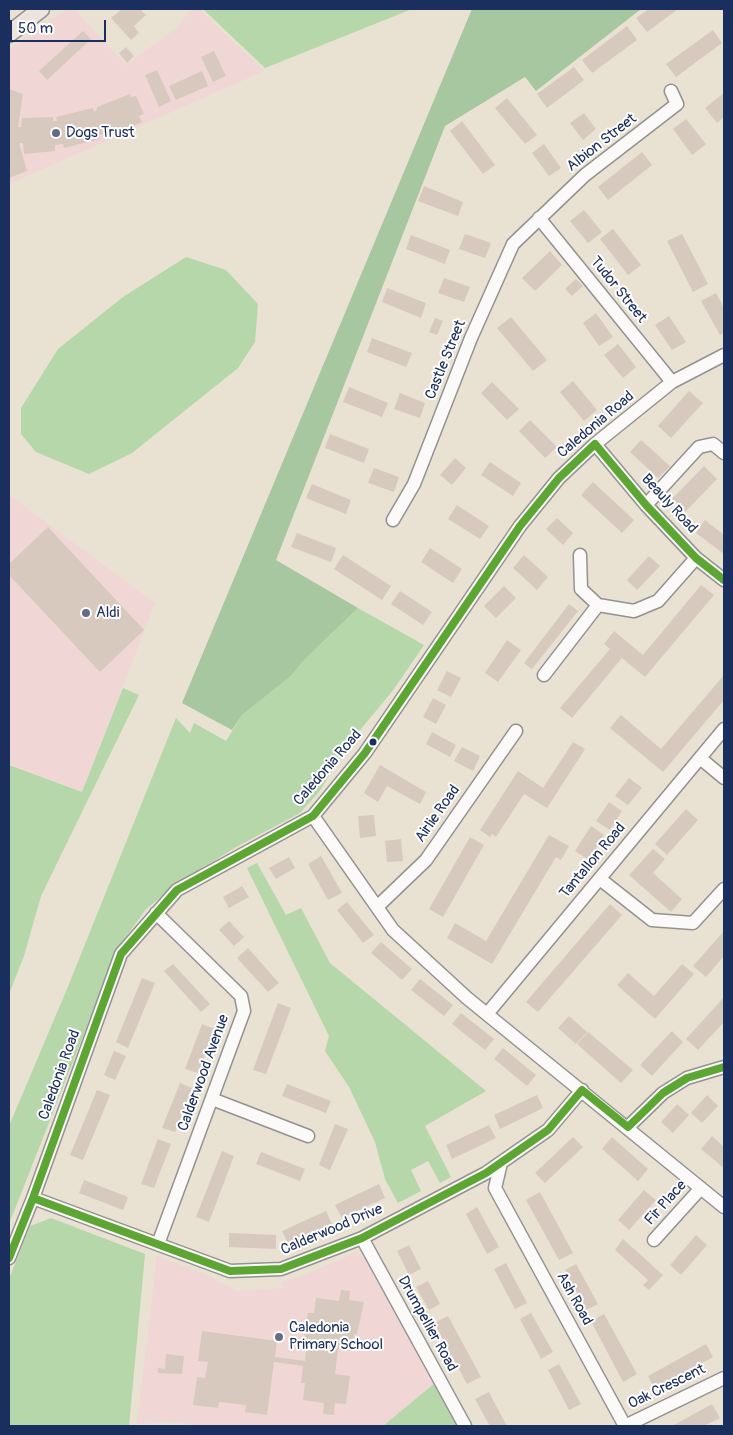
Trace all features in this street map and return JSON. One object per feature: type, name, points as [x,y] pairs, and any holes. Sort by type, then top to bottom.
[{"type":"main road","points":[[9,34],[41,9]]},
{"type":"street","name":"Albion Street","points":[[539,218],[585,175],[677,104],[671,91]]},
{"type":"street","name":"Tudor Street","points":[[539,218],[672,382]]},
{"type":"street","name":"Castle Street","points":[[393,520],[414,484],[472,338],[513,244],[539,218]]},
{"type":"street","name":"Caledonia Road","points":[[9,1258],[33,1198],[121,954],[177,890],[313,816],[366,753],[520,526],[559,478],[595,444],[672,382],[724,355]]},
{"type":"street","name":"Beauly Road","points":[[595,444],[646,505],[696,558],[724,580]]},
{"type":"street","points":[[646,505],[699,447],[713,444],[724,452]]},
{"type":"street","points":[[580,555],[581,589],[598,605],[634,611],[658,601],[696,558]]},
{"type":"street","points":[[544,675],[598,605]]},
{"type":"street","name":"Tantallon Road","points":[[487,1014],[724,728]]},
{"type":"street","name":"Airlie Road","points":[[377,907],[426,860],[516,732]]},
{"type":"street","points":[[700,758],[724,778]]},
{"type":"street","points":[[313,816],[393,930],[487,1014],[724,1207]]},
{"type":"street","points":[[600,879],[652,920],[692,923],[724,889]]},
{"type":"street","name":"Calderwood Avenue","points":[[156,913],[241,996],[244,1011],[158,1244]]},
{"type":"street","points":[[628,1127],[663,1093],[687,1078],[724,1066]]},
{"type":"street","name":"Calderwood Drive","points":[[33,1198],[230,1271],[281,1269],[362,1238],[471,1181],[501,1163],[548,1130],[582,1090]]},
{"type":"street","points":[[212,1099],[308,1136]]},
{"type":"street","points":[[471,1181],[495,1188],[501,1163]]},
{"type":"street","name":"Ash Road","points":[[495,1188],[625,1426]]},
{"type":"street","name":"Fir Place","points":[[654,1240],[701,1188]]},
{"type":"street","name":"Drumpellier Road","points":[[362,1238],[464,1426]]},
{"type":"street","name":"Oak Crescent","points":[[625,1426],[724,1378]]},
{"type":"shaded area","points":[[67,9],[74,9],[126,65],[178,27],[191,9],[199,9],[264,71],[9,184],[9,50]]},
{"type":"shaded area","points":[[9,495],[155,603],[82,792],[9,764]]},
{"type":"shaded area","name":"Caledonia Primary School","points":[[355,1253],[368,1258],[458,1426],[199,1426],[175,1422],[137,1424],[157,1256],[207,1275],[237,1291],[283,1288],[281,1282],[305,1275]]},
{"type":"green space","points":[[203,9],[412,9],[265,68]]},
{"type":"green space","points":[[472,9],[641,9],[536,91],[525,77],[445,126],[276,560],[358,608],[305,659],[291,676],[242,715],[232,730],[182,703]]},
{"type":"green space","points":[[186,257],[226,270],[258,304],[255,342],[238,368],[132,453],[89,474],[36,452],[21,434],[21,408],[58,349],[123,297]]},
{"type":"green space","points":[[358,608],[424,645],[394,689],[347,746],[319,792],[300,813],[238,846],[181,881],[146,909],[118,948],[9,1224],[9,1126],[67,989],[176,718],[190,733],[194,723],[226,741],[242,715],[291,676],[305,659]]},
{"type":"green space","points":[[123,688],[139,695],[41,896],[24,956],[9,994],[9,765],[82,792]]},
{"type":"green space","points":[[257,863],[286,915],[301,908],[330,963],[486,1091],[425,1126],[451,1177],[440,1183],[428,1161],[411,1170],[421,1191],[398,1203],[385,1179],[375,1142],[349,1087],[325,1051],[329,1036],[247,868]]},
{"type":"green space","points":[[51,1218],[145,1254],[129,1426],[9,1426],[9,1279],[30,1226]]},
{"type":"green space","points":[[435,1383],[458,1426],[383,1426]]},
{"type":"building","points":[[122,9],[140,9],[146,15],[134,26],[139,33],[131,40],[111,18]]},
{"type":"building","points":[[649,9],[678,9],[647,32],[636,18]]},
{"type":"building","points":[[627,26],[637,40],[592,73],[582,60]]},
{"type":"building","points":[[713,30],[722,43],[676,77],[666,64]]},
{"type":"building","points":[[83,31],[91,39],[47,80],[39,71]]},
{"type":"building","points":[[126,47],[134,56],[127,63],[119,53]]},
{"type":"building","points":[[214,51],[226,76],[213,82],[201,57]]},
{"type":"building","points":[[574,67],[584,80],[547,108],[537,94]]},
{"type":"building","points":[[157,70],[171,101],[159,107],[145,75]]},
{"type":"building","points":[[202,71],[208,86],[176,100],[169,86]]},
{"type":"building","name":"Dogs Trust","points":[[9,89],[23,94],[18,127],[21,127],[22,118],[53,117],[53,121],[57,121],[56,117],[93,108],[94,112],[97,110],[97,107],[130,94],[131,97],[136,96],[144,114],[139,116],[142,122],[111,136],[108,132],[100,135],[100,139],[64,148],[63,144],[55,145],[55,151],[24,154],[23,143],[19,143],[27,171],[9,178]]},
{"type":"building","points":[[724,93],[724,117],[717,123],[705,108]]},
{"type":"building","points":[[507,98],[537,135],[525,144],[495,108]]},
{"type":"building","points":[[584,113],[596,129],[583,140],[570,123]]},
{"type":"building","points":[[686,119],[706,144],[692,155],[673,129]]},
{"type":"building","points":[[462,121],[495,165],[483,174],[450,131]]},
{"type":"building","points":[[544,144],[561,168],[549,176],[532,153]]},
{"type":"building","points":[[642,152],[652,165],[608,200],[598,187]]},
{"type":"building","points":[[424,186],[463,202],[458,216],[418,201]]},
{"type":"building","points":[[584,210],[602,232],[588,243],[570,221]]},
{"type":"building","points":[[613,229],[641,265],[628,275],[600,239]]},
{"type":"building","points":[[465,234],[491,243],[485,258],[459,249]]},
{"type":"building","points":[[682,234],[708,284],[693,292],[667,241]]},
{"type":"building","points":[[411,235],[450,250],[445,264],[406,249]]},
{"type":"building","points":[[550,251],[562,265],[535,291],[522,278]]},
{"type":"building","points":[[444,278],[470,287],[464,302],[438,293]]},
{"type":"building","points":[[576,279],[583,286],[572,296],[565,289]]},
{"type":"building","points":[[387,288],[426,303],[421,318],[382,302]]},
{"type":"building","points":[[716,293],[724,308],[724,333],[720,335],[701,301]]},
{"type":"building","points":[[596,313],[613,337],[599,346],[583,323]]},
{"type":"building","points":[[669,316],[686,342],[672,350],[655,325]]},
{"type":"building","points":[[511,317],[547,360],[533,371],[497,328]]},
{"type":"building","points":[[435,318],[443,321],[437,335],[429,332]]},
{"type":"building","points":[[372,338],[412,353],[406,367],[367,352]]},
{"type":"building","points":[[618,344],[636,367],[623,378],[604,355]]},
{"type":"building","points":[[573,381],[597,410],[584,421],[560,392]]},
{"type":"building","points":[[492,382],[519,409],[507,420],[481,393]]},
{"type":"building","points":[[349,387],[388,403],[382,417],[343,402]]},
{"type":"building","points":[[689,391],[703,403],[671,438],[658,426]]},
{"type":"building","points":[[400,393],[425,403],[420,418],[394,409]]},
{"type":"building","points":[[530,420],[557,447],[545,458],[519,431]]},
{"type":"building","points":[[330,434],[369,449],[364,463],[325,448]]},
{"type":"building","points":[[641,440],[670,466],[658,478],[630,452]]},
{"type":"building","points":[[455,458],[466,468],[452,485],[440,475]]},
{"type":"building","points":[[490,462],[521,483],[513,496],[481,475]]},
{"type":"building","points":[[704,466],[717,479],[685,512],[672,499]]},
{"type":"building","points":[[374,468],[399,477],[394,492],[368,483]]},
{"type":"building","points":[[593,482],[634,520],[622,533],[581,495]]},
{"type":"building","points":[[312,484],[351,500],[346,514],[306,498]]},
{"type":"building","points":[[457,505],[489,526],[480,539],[448,519]]},
{"type":"building","points":[[557,518],[573,533],[563,545],[546,529]]},
{"type":"building","points":[[705,520],[724,535],[724,554],[696,533]]},
{"type":"building","name":"Aldi","points":[[48,527],[144,630],[100,672],[9,575],[9,564]]},
{"type":"building","points":[[297,533],[336,548],[331,562],[291,547]]},
{"type":"building","points":[[430,548],[462,569],[453,583],[421,562]]},
{"type":"building","points":[[343,555],[391,586],[382,600],[334,569]]},
{"type":"building","points":[[524,555],[548,577],[537,590],[513,568]]},
{"type":"building","points":[[649,556],[660,566],[637,590],[627,580]]},
{"type":"building","points":[[701,585],[714,595],[645,677],[622,658],[572,718],[560,708],[610,649],[604,644],[614,631],[643,655]]},
{"type":"building","points":[[504,586],[516,598],[496,618],[484,606]]},
{"type":"building","points":[[400,591],[432,612],[423,625],[391,604]]},
{"type":"building","points":[[569,604],[578,611],[532,669],[524,663]]},
{"type":"building","points":[[507,640],[521,650],[498,682],[485,673]]},
{"type":"building","points":[[447,671],[461,678],[451,697],[437,690]]},
{"type":"building","points":[[724,675],[724,700],[663,772],[610,728],[621,715],[661,749]]},
{"type":"building","points":[[433,698],[446,705],[436,724],[423,717]]},
{"type":"building","points":[[432,732],[456,745],[450,757],[426,744]]},
{"type":"building","points":[[573,742],[585,749],[547,808],[524,794],[496,837],[492,834],[490,837],[480,830],[518,771],[543,788]]},
{"type":"building","points":[[462,747],[480,756],[473,771],[454,761]]},
{"type":"building","points":[[380,765],[426,792],[420,804],[387,786],[378,802],[364,793]]},
{"type":"building","points":[[629,778],[642,788],[628,805],[615,796]]},
{"type":"building","points":[[609,802],[622,811],[610,830],[596,821]]},
{"type":"building","points":[[686,809],[698,820],[667,855],[655,844]]},
{"type":"building","points":[[374,815],[376,836],[360,838],[358,816]]},
{"type":"building","points":[[591,826],[604,835],[589,860],[575,851]]},
{"type":"building","points":[[549,835],[569,846],[561,860],[556,857],[492,964],[447,938],[455,923],[486,941]]},
{"type":"building","points":[[470,837],[484,845],[443,917],[429,909]]},
{"type":"building","points":[[401,839],[403,861],[387,862],[385,841]]},
{"type":"building","points":[[653,849],[665,859],[653,873],[682,899],[671,912],[629,875]]},
{"type":"building","points":[[321,856],[342,893],[328,900],[308,864]]},
{"type":"building","points":[[289,857],[295,868],[276,879],[269,868]]},
{"type":"building","points":[[242,886],[249,897],[229,908],[223,897]]},
{"type":"building","points":[[347,902],[374,935],[363,943],[337,910]]},
{"type":"building","points":[[610,904],[622,915],[538,1012],[526,1002]]},
{"type":"building","points":[[229,921],[244,937],[234,946],[219,930]]},
{"type":"building","points":[[724,931],[724,956],[706,977],[693,966]]},
{"type":"building","points":[[381,942],[412,969],[402,980],[371,953]]},
{"type":"building","points":[[248,948],[279,983],[268,992],[237,958]]},
{"type":"building","points":[[173,964],[210,1004],[201,1012],[164,971]]},
{"type":"building","points":[[682,964],[694,974],[655,1019],[617,985],[628,973],[654,996]]},
{"type":"building","points":[[142,978],[155,983],[128,1048],[116,1042]]},
{"type":"building","points":[[420,979],[453,1005],[444,1016],[411,990]]},
{"type":"building","points":[[724,997],[724,1022],[698,1050],[686,1039]]},
{"type":"building","points":[[278,1003],[291,1008],[266,1074],[253,1070]]},
{"type":"building","points":[[461,1013],[494,1039],[485,1050],[452,1024]]},
{"type":"building","points":[[569,1016],[587,1032],[576,1044],[558,1028]]},
{"type":"building","points":[[202,1024],[215,1029],[198,1073],[185,1069]]},
{"type":"building","points":[[672,1031],[683,1042],[652,1076],[640,1065]]},
{"type":"building","points":[[588,1032],[633,1070],[621,1083],[577,1044]]},
{"type":"building","points":[[503,1048],[536,1075],[527,1086],[494,1059]]},
{"type":"building","points":[[114,1051],[126,1056],[115,1080],[104,1075]]},
{"type":"building","points":[[180,1083],[192,1088],[175,1132],[162,1128]]},
{"type":"building","points":[[287,1084],[331,1101],[326,1113],[282,1096]]},
{"type":"building","points":[[97,1090],[110,1095],[83,1160],[70,1155]]},
{"type":"building","points":[[537,1095],[543,1108],[500,1129],[494,1115]]},
{"type":"building","points":[[707,1095],[718,1106],[702,1123],[691,1113]]},
{"type":"building","points":[[677,1104],[689,1115],[673,1133],[661,1122]]},
{"type":"building","points":[[335,1124],[348,1129],[330,1170],[319,1165]]},
{"type":"building","points":[[489,1125],[496,1138],[452,1159],[446,1145]]},
{"type":"building","points":[[712,1136],[724,1147],[724,1168],[701,1149]]},
{"type":"building","points":[[573,1137],[583,1147],[545,1183],[535,1173]]},
{"type":"building","points":[[612,1137],[648,1169],[638,1181],[602,1149]]},
{"type":"building","points":[[158,1139],[171,1144],[154,1188],[141,1184]]},
{"type":"building","points":[[222,1151],[234,1156],[209,1222],[196,1217]]},
{"type":"building","points":[[261,1152],[305,1169],[300,1181],[256,1164]]},
{"type":"building","points":[[84,1180],[128,1197],[123,1210],[79,1193]]},
{"type":"building","points":[[379,1184],[385,1198],[342,1218],[335,1205]]},
{"type":"building","points":[[644,1190],[656,1200],[629,1230],[618,1220]]},
{"type":"building","points":[[540,1192],[573,1253],[559,1260],[526,1200]]},
{"type":"building","points":[[477,1207],[499,1247],[487,1254],[466,1214]]},
{"type":"building","points":[[326,1211],[332,1224],[289,1245],[282,1231]]},
{"type":"building","points":[[229,1233],[276,1235],[276,1249],[229,1247]]},
{"type":"building","points":[[696,1235],[707,1245],[681,1275],[670,1265]]},
{"type":"building","points":[[623,1239],[663,1275],[649,1290],[643,1285],[648,1280],[615,1250]]},
{"type":"building","points":[[409,1245],[421,1269],[409,1275],[397,1251]]},
{"type":"building","points":[[506,1263],[527,1303],[515,1309],[494,1269]]},
{"type":"building","points":[[576,1264],[598,1304],[586,1310],[565,1270]]},
{"type":"building","points":[[428,1281],[440,1304],[429,1310],[416,1287]]},
{"type":"building","points":[[341,1290],[350,1291],[349,1300],[364,1302],[351,1351],[338,1349],[335,1374],[350,1376],[346,1404],[335,1403],[334,1415],[323,1414],[324,1403],[303,1400],[305,1383],[301,1383],[303,1366],[274,1362],[267,1415],[245,1412],[246,1405],[219,1402],[218,1408],[193,1405],[197,1377],[205,1378],[208,1362],[198,1361],[202,1331],[277,1341],[275,1357],[305,1361],[307,1340],[304,1340],[308,1313],[314,1313],[316,1298],[339,1301]]},
{"type":"building","points":[[531,1313],[553,1352],[541,1359],[520,1319]]},
{"type":"building","points":[[604,1314],[637,1374],[623,1382],[591,1321]]},
{"type":"building","points":[[448,1316],[481,1377],[467,1384],[434,1323]]},
{"type":"building","points":[[706,1344],[713,1357],[655,1389],[648,1376]]},
{"type":"building","points":[[166,1354],[184,1356],[182,1374],[158,1373],[158,1368],[165,1369]]},
{"type":"building","points":[[559,1364],[581,1404],[569,1410],[548,1370]]},
{"type":"building","points":[[489,1392],[507,1426],[490,1426],[475,1399]]},
{"type":"building","points":[[712,1404],[720,1418],[704,1426],[672,1426]]},
{"type":"transit line","points":[[9,1258],[33,1198],[121,954],[177,890],[313,816],[365,753],[520,526],[559,478],[595,444],[646,505],[696,558],[724,580]]},
{"type":"transit line","points":[[33,1198],[230,1271],[281,1269],[362,1238],[486,1173],[548,1130],[582,1090],[628,1127],[663,1093],[687,1078],[724,1067]]},
{"type":"place","name":"Dogs Trust","points":[[56,133]]},
{"type":"place","name":"Aldi","points":[[86,613]]},
{"type":"place","name":"Caledonia Primary School","points":[[279,1337]]}]
